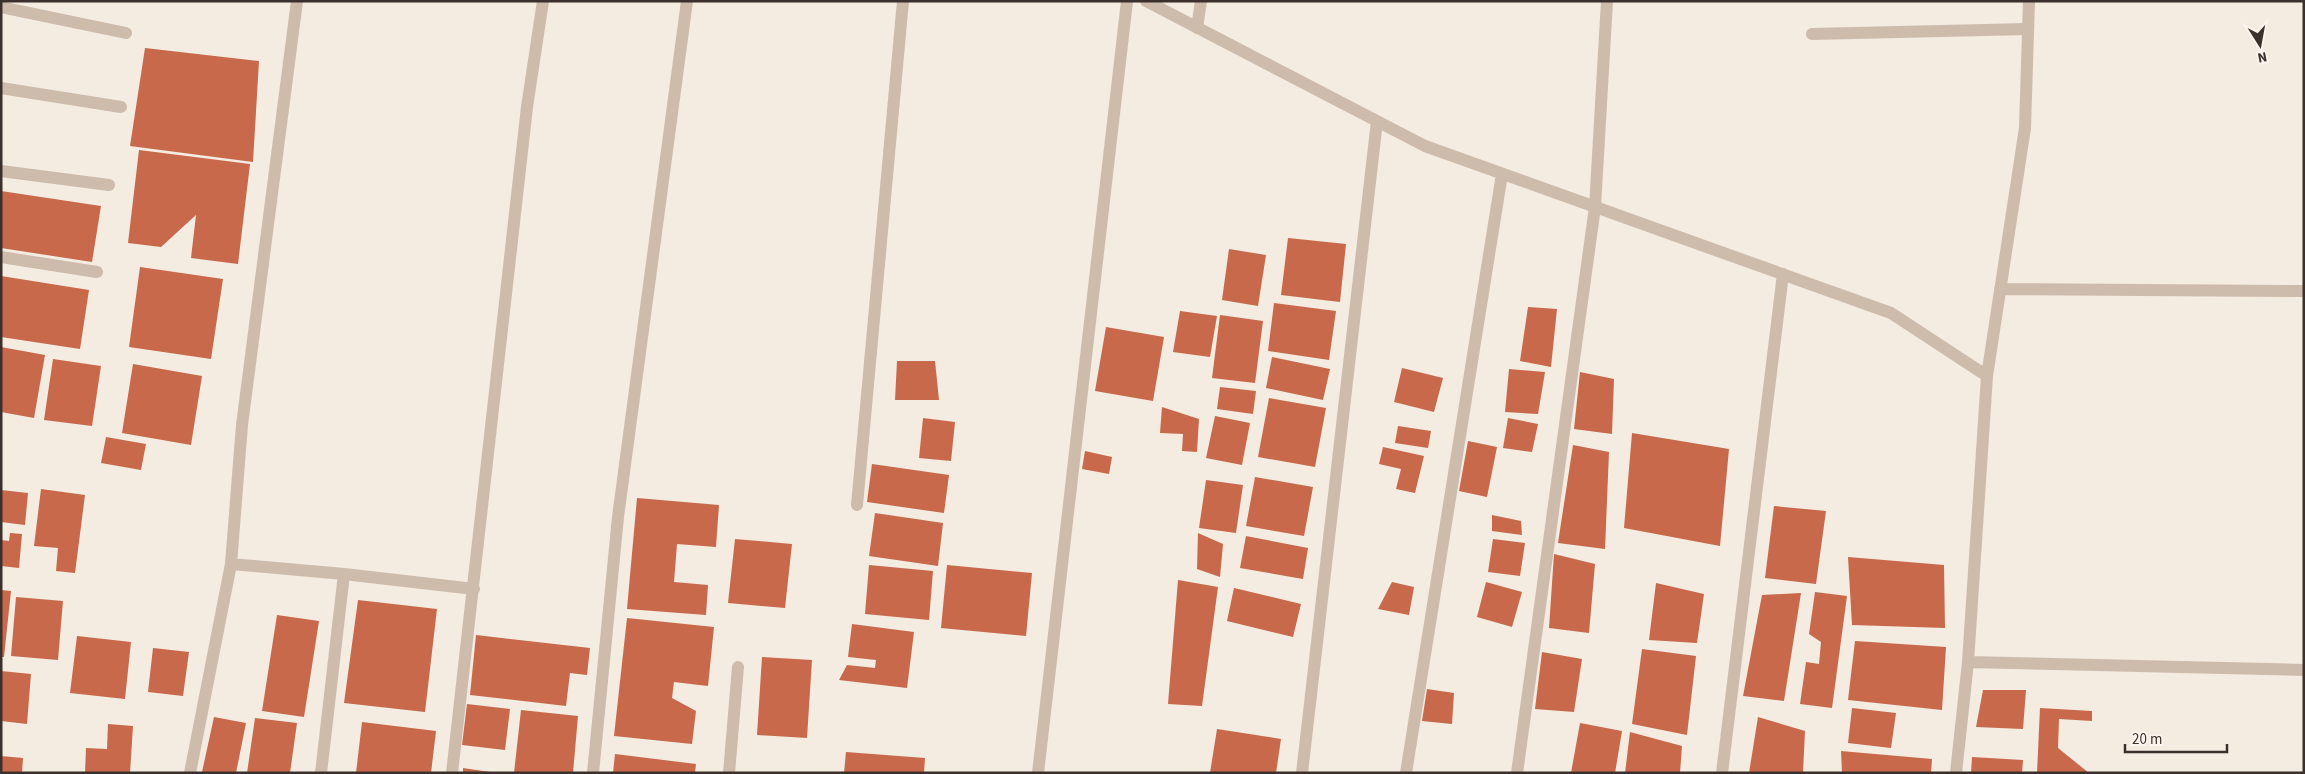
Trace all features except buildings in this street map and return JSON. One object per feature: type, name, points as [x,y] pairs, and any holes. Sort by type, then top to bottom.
[{"type":"street","points":[[190,773],[231,564],[242,425],[297,1]]},
{"type":"street","points":[[452,773],[527,107],[544,1]]},
{"type":"street","points":[[593,773],[618,517],[687,1]]},
{"type":"street","points":[[857,505],[903,1]]},
{"type":"street","points":[[1038,773],[1127,1]]},
{"type":"street","points":[[1146,1],[1425,146],[1891,313],[1987,376]]},
{"type":"street","points":[[1198,28],[1201,1]]},
{"type":"street","points":[[1517,773],[1594,207],[1607,1]]},
{"type":"street","points":[[1956,773],[1968,662],[1987,376],[2026,128],[2029,1]]},
{"type":"street","points":[[1,6],[126,33]]},
{"type":"street","points":[[1812,34],[2028,29]]},
{"type":"street","points":[[1,88],[121,107]]},
{"type":"street","points":[[1302,773],[1377,121]]},
{"type":"street","points":[[1,171],[109,185]]},
{"type":"street","points":[[1406,773],[1502,174]]},
{"type":"street","points":[[1,257],[97,272]]},
{"type":"street","points":[[1722,773],[1783,274]]},
{"type":"street","points":[[2000,289],[2304,291]]},
{"type":"street","points":[[231,564],[344,574],[474,589]]},
{"type":"street","points":[[321,773],[344,574]]},
{"type":"street","points":[[1968,662],[2304,670]]},
{"type":"street","points":[[728,773],[738,667]]}]
